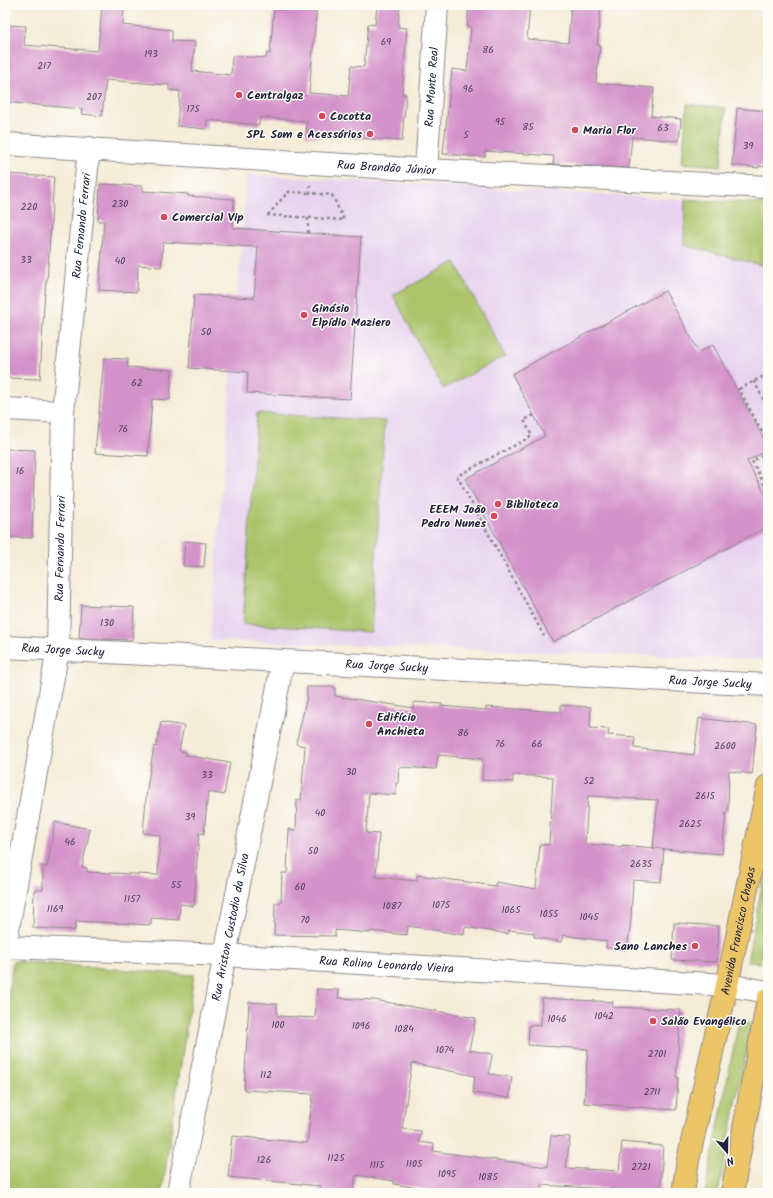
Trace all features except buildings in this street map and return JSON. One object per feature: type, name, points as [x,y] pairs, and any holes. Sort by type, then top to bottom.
[{"type":"main road","name":"Avenida Francisco Chagas","points":[[683,1193],[688,1160],[727,985],[768,786]]},
{"type":"main road","points":[[732,1193],[768,999]]},
{"type":"street","name":"Rua Monte Real","points":[[426,170],[437,5]]},
{"type":"street","name":"Rua Brandão Júnior","points":[[5,144],[426,170],[768,187]]},
{"type":"street","name":"Rua Fernando Ferrari","points":[[5,947],[58,649],[64,412],[89,148]]},
{"type":"street","points":[[5,409],[64,412]]},
{"type":"street","name":"Rua Jorge Sucky","points":[[5,647],[768,685]]},
{"type":"street","name":"Rua Ariston Custodio da Silva","points":[[178,1193],[283,661]]},
{"type":"street","name":"Rua Rolino Leonardo Vieira","points":[[5,947],[225,955],[727,985],[768,992]]},
{"type":"path","points":[[310,179],[310,193]]},
{"type":"path","points":[[288,192],[310,193],[332,195],[344,220],[267,215],[288,192]]},
{"type":"path","points":[[308,218],[308,233]]},
{"type":"path","points":[[768,374],[738,390],[768,443]]},
{"type":"path","points":[[754,381],[766,405],[768,404]]},
{"type":"path","points":[[534,415],[524,420],[532,436],[457,476],[544,636]]},
{"type":"path","points":[[768,453],[752,461],[768,491]]},
{"type":"shaded area","name":"EEEM João Pedro Nunes","points":[[247,175],[768,204],[768,660],[210,640]]},
{"type":"green space","points":[[687,104],[726,108],[721,166],[682,163]]},
{"type":"green space","points":[[685,199],[768,204],[768,267],[684,245]]},
{"type":"green space","points":[[455,262],[505,356],[443,389],[393,295]]},
{"type":"green space","points":[[257,413],[385,421],[371,632],[243,624]]},
{"type":"green space","points":[[768,855],[768,922],[760,963],[747,961]]},
{"type":"green space","points":[[13,961],[194,975],[162,1193],[5,1193],[5,1020]]},
{"type":"green space","points":[[739,1020],[752,1023],[718,1193],[705,1193]]},
{"type":"place","name":"Centralgaz","points":[[239,95]]},
{"type":"place","name":"Cocotta","points":[[322,116]]},
{"type":"place","name":"Maria Flor","points":[[575,130]]},
{"type":"place","name":"SPL Som e Acessórios","points":[[370,134]]},
{"type":"place","name":"Comercial Vip","points":[[164,217]]},
{"type":"place","name":"Ginásio Elpídio Maziero","points":[[304,315]]},
{"type":"place","name":"Biblioteca","points":[[498,504]]},
{"type":"place","name":"EEEM João Pedro Nunes","points":[[494,516]]},
{"type":"place","name":"Edifício Anchieta","points":[[369,724]]},
{"type":"place","name":"Sano Lanches","points":[[695,946]]},
{"type":"place","name":"Salão Evangélico","points":[[653,1021]]}]
